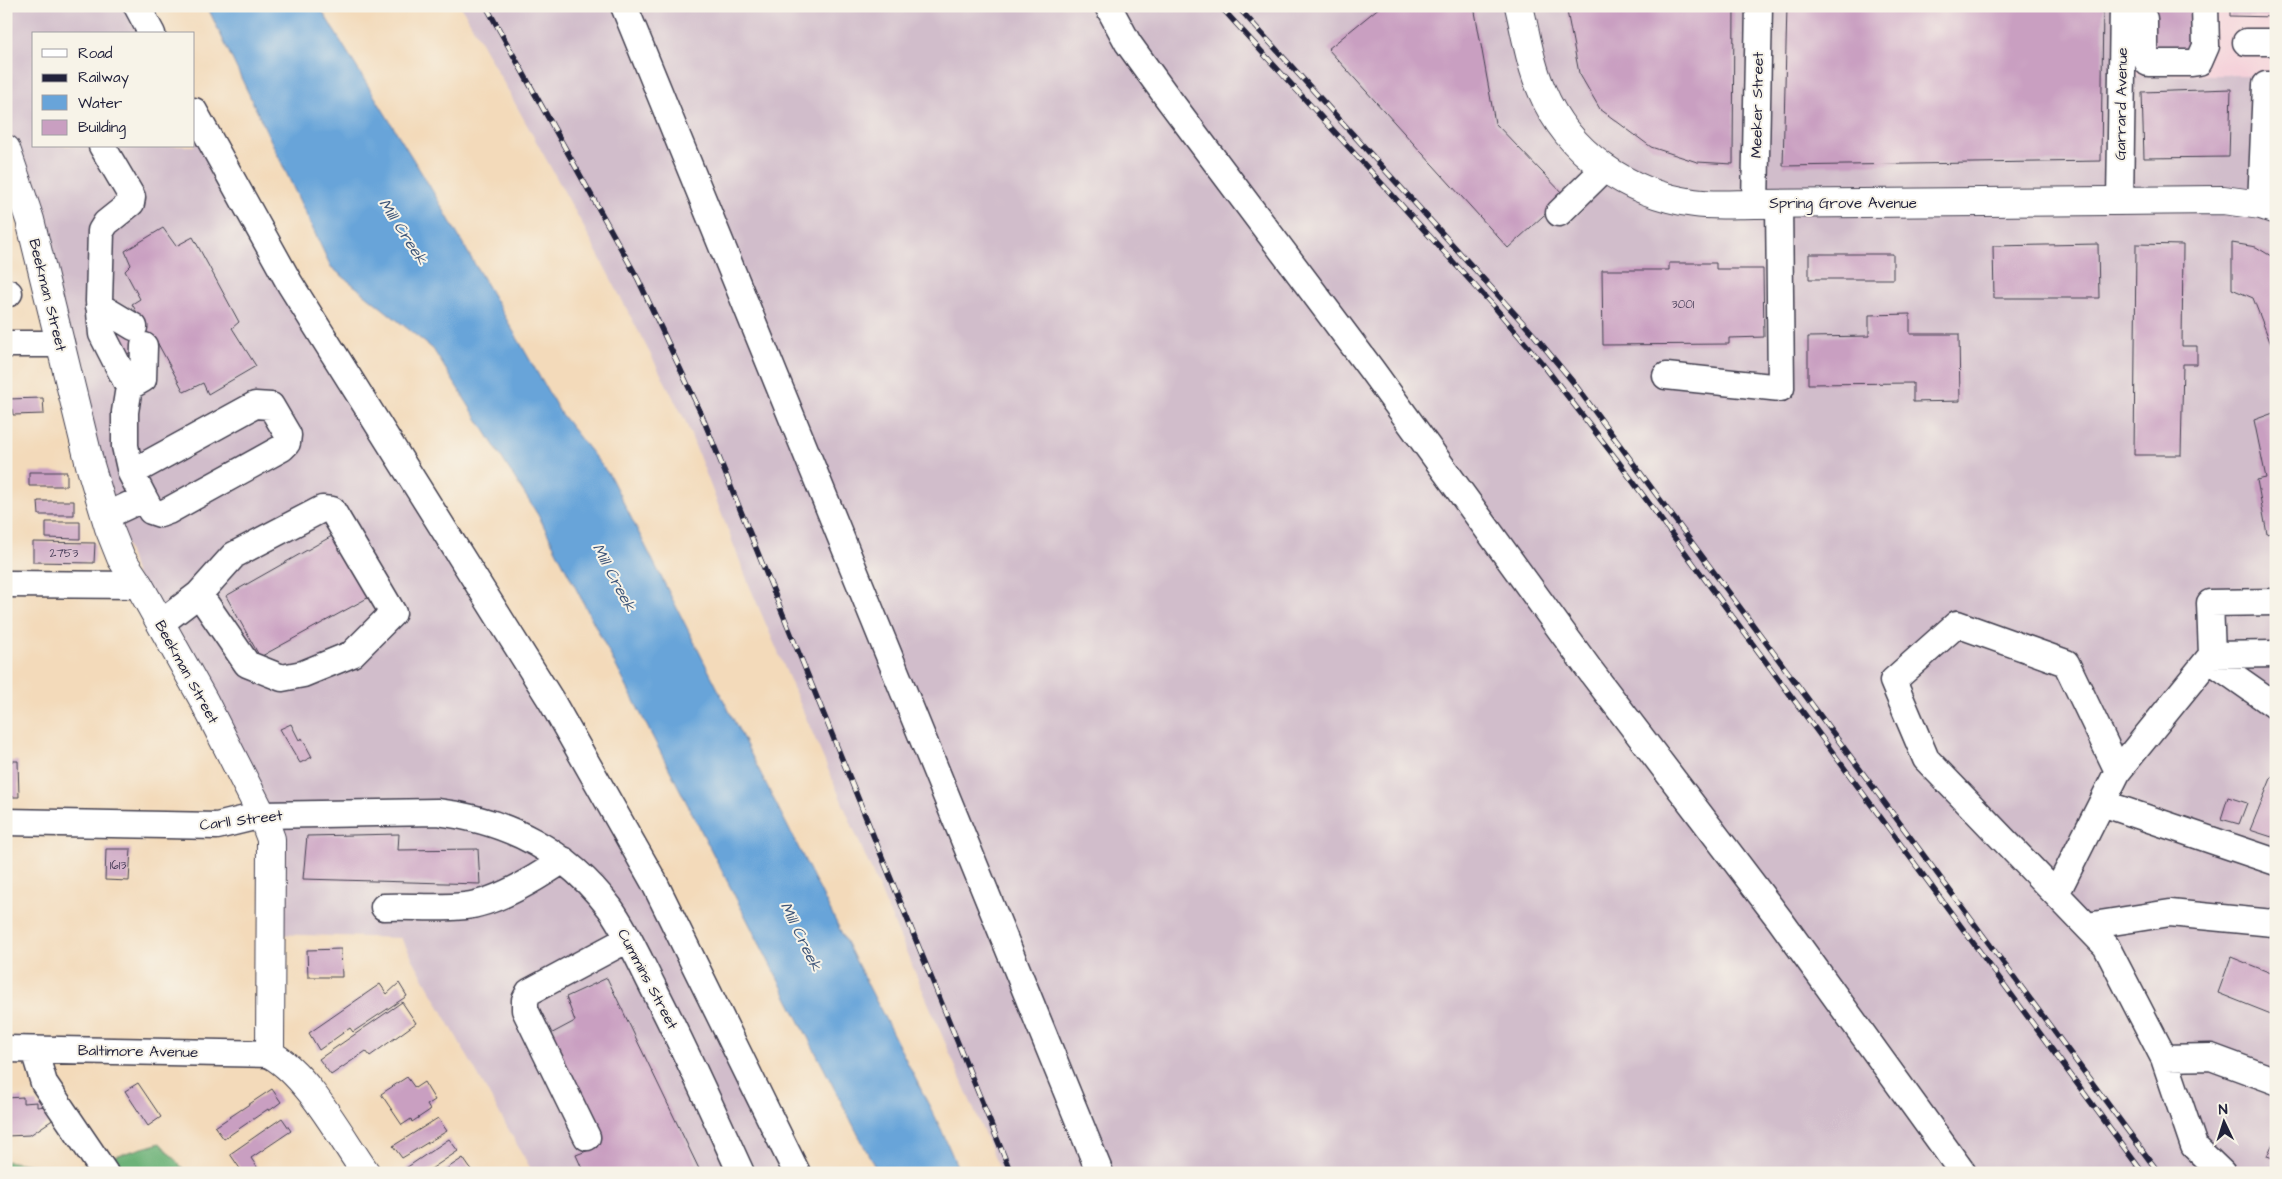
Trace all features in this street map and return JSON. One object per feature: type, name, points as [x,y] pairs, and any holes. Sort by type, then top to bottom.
[{"type":"main road","name":"Spring Grove Avenue","points":[[1519,6],[1533,67],[1546,99],[1569,135],[1605,168],[1629,184],[1661,196],[1695,203],[2223,200],[2268,207]]},
{"type":"main road","name":"Beekman Street","points":[[6,149],[30,220],[90,465],[122,558],[161,623],[262,815],[271,840],[270,1054]]},
{"type":"main road","points":[[270,1054],[284,1062],[300,1078],[366,1173]]},
{"type":"street","points":[[137,6],[151,32]]},
{"type":"street","points":[[624,6],[1100,1173]]},
{"type":"street","points":[[1108,6],[1128,42],[1167,97],[1371,369],[1590,669],[1780,920],[1963,1173]]},
{"type":"street","name":"Meeker Street","points":[[1666,376],[1781,388],[1767,204],[1759,6]]},
{"type":"street","points":[[2134,13],[2148,63],[2180,64],[2198,62],[2206,46],[2206,6]]},
{"type":"street","name":"Garrard Avenue","points":[[2120,201],[2134,13]]},
{"type":"street","points":[[2246,42],[2276,42]]},
{"type":"street","points":[[2268,207],[2266,84],[2276,85]]},
{"type":"street","points":[[195,113],[290,284],[557,710],[654,882],[797,1173]]},
{"type":"street","points":[[103,148],[132,197],[130,203],[106,222],[101,231],[99,306],[102,334],[129,387],[125,412],[125,446],[132,473],[151,511],[160,514],[168,511],[282,448],[287,443],[288,435],[271,406],[255,405],[132,473]]},
{"type":"street","points":[[1559,213],[1605,168]]},
{"type":"street","points":[[99,306],[139,336],[143,380],[129,387]]},
{"type":"street","points":[[6,344],[61,344]]},
{"type":"street","points":[[106,516],[144,498]]},
{"type":"street","points":[[161,623],[198,594],[234,555],[322,509],[332,510],[393,613],[352,654],[303,674],[282,678],[247,664],[198,594]]},
{"type":"street","points":[[6,584],[139,585]]},
{"type":"street","points":[[2276,602],[2210,603],[2212,655],[2216,664],[2276,706]]},
{"type":"street","points":[[2118,771],[2066,663],[1957,624],[1893,681],[1926,759],[2106,946],[2164,1058],[2194,1146],[2222,1173]]},
{"type":"street","points":[[2212,655],[2276,654]]},
{"type":"street","points":[[2056,894],[2118,771],[2212,655]]},
{"type":"street","points":[[2102,803],[2276,862]]},
{"type":"street","name":"Carll Street","points":[[6,822],[217,826],[262,815],[437,812],[462,815],[504,827]]},
{"type":"street","name":"Cummins Street","points":[[504,827],[542,845],[563,860],[589,883],[610,909],[672,1022],[741,1173]]},
{"type":"street","points":[[384,907],[467,906],[503,894],[540,876],[563,860]]},
{"type":"street","points":[[2087,926],[2170,913],[2273,923],[2276,921]]},
{"type":"street","points":[[586,1137],[525,1010],[525,1000],[529,992],[628,939]]},
{"type":"street","name":"Baltimore Avenue","points":[[6,1049],[270,1054]]},
{"type":"street","points":[[34,1050],[44,1083],[105,1173]]},
{"type":"street","points":[[2164,1058],[2211,1056],[2276,1081]]},
{"type":"shaded area","points":[[6,6],[137,6],[151,32],[32,32],[32,148],[195,148],[195,113],[552,702],[797,1173],[533,1173],[401,938],[271,934],[271,840],[139,585],[6,149]]},
{"type":"shaded area","points":[[461,6],[2123,6],[2122,75],[2276,75],[2276,1173],[1001,1173],[750,587],[685,420],[581,222]]},
{"type":"shaded area","points":[[2123,6],[2276,6],[2276,75],[2122,75]]},
{"type":"green space","points":[[160,1143],[187,1173],[6,1173],[6,1161],[66,1170]]},
{"type":"water","name":"Mill Creek","points":[[207,6],[319,6],[432,190],[561,414],[610,476],[941,1129],[960,1173],[878,1173],[538,515],[433,349],[331,267]]},
{"type":"building","points":[[1381,6],[1474,6],[1495,123],[1565,196],[1508,248],[1328,49]]},
{"type":"building","points":[[1566,6],[1734,6],[1733,164],[1697,162],[1651,147],[1600,109],[1579,73]]},
{"type":"building","points":[[1787,6],[2103,6],[2101,161],[1783,166]]},
{"type":"building","points":[[2149,6],[2193,6],[2192,51],[2149,50]]},
{"type":"building","points":[[2230,6],[2276,6],[2276,17],[2230,16]]},
{"type":"building","points":[[2231,89],[2229,157],[2144,158],[2142,92]]},
{"type":"building","points":[[163,228],[176,246],[193,237],[239,322],[232,328],[256,366],[208,394],[203,383],[184,392],[156,340],[125,355],[115,336],[143,323],[132,304],[140,299],[125,271],[131,265],[125,251]]},
{"type":"building","points":[[2232,243],[2256,247],[2276,259],[2276,357],[2253,298],[2232,289]]},
{"type":"building","points":[[2098,244],[2099,298],[1994,298],[1993,246]]},
{"type":"building","points":[[2136,244],[2183,245],[2182,346],[2197,346],[2197,364],[2183,364],[2181,455],[2134,455]]},
{"type":"building","points":[[1809,254],[1893,254],[1893,279],[1809,279]]},
{"type":"building","points":[[1669,263],[1716,263],[1716,269],[1763,269],[1764,337],[1729,338],[1729,344],[1603,345],[1602,270],[1669,270]]},
{"type":"building","points":[[1910,314],[1910,334],[1959,334],[1960,401],[1913,402],[1913,383],[1808,384],[1808,337],[1869,336],[1869,315]]},
{"type":"building","points":[[43,398],[44,414],[13,415],[12,409],[6,409],[6,399]]},
{"type":"building","points":[[2276,412],[2276,532],[2267,534],[2257,480],[2266,478],[2254,420]]},
{"type":"building","points":[[29,472],[67,472],[67,486],[29,486]]},
{"type":"building","points":[[38,501],[74,501],[74,515],[39,515]]},
{"type":"building","points":[[46,522],[80,522],[80,539],[46,538]]},
{"type":"building","points":[[339,532],[373,595],[260,657],[226,596]]},
{"type":"building","points":[[33,542],[95,543],[94,563],[33,562]]},
{"type":"building","points":[[291,724],[299,740],[302,738],[312,757],[300,763],[280,729]]},
{"type":"building","points":[[6,761],[18,761],[19,797],[6,797]]},
{"type":"building","points":[[2272,776],[2276,778],[2276,829],[2272,837],[2250,830]]},
{"type":"building","points":[[2228,797],[2247,803],[2239,824],[2221,819]]},
{"type":"building","points":[[399,834],[398,850],[478,849],[480,884],[303,879],[307,836]]},
{"type":"building","points":[[106,849],[131,849],[129,881],[105,880]]},
{"type":"building","points":[[341,949],[342,977],[308,977],[307,950]]},
{"type":"building","points":[[2231,957],[2276,975],[2276,1016],[2218,993]]},
{"type":"building","points":[[607,978],[701,1173],[584,1173],[576,1155],[597,1147],[545,1037],[575,1021],[566,997]]},
{"type":"building","points":[[399,983],[407,996],[353,1032],[350,1028],[319,1050],[309,1033],[380,984],[387,994]]},
{"type":"building","points":[[402,1002],[416,1023],[370,1056],[366,1051],[331,1075],[319,1059]]},
{"type":"building","points":[[407,1077],[415,1088],[424,1082],[435,1100],[427,1105],[430,1110],[412,1122],[411,1119],[402,1125],[381,1094]]},
{"type":"building","points":[[138,1083],[161,1117],[148,1126],[125,1091]]},
{"type":"building","points":[[272,1089],[281,1102],[224,1139],[215,1127]]},
{"type":"building","points":[[23,1097],[23,1103],[37,1102],[37,1107],[45,1106],[54,1119],[30,1135],[6,1136],[6,1098]]},
{"type":"building","points":[[282,1118],[291,1131],[251,1158],[259,1170],[254,1173],[243,1173],[230,1154]]},
{"type":"building","points":[[438,1118],[447,1131],[402,1158],[393,1146]]},
{"type":"building","points":[[2276,1137],[2276,1159],[2267,1156]]},
{"type":"building","points":[[449,1139],[458,1151],[425,1173],[410,1173],[406,1168]]},
{"type":"building","points":[[463,1158],[472,1171],[468,1173],[440,1173]]},
{"type":"railway","points":[[486,6],[638,279],[700,411],[1011,1173]]},
{"type":"railway","points":[[1220,6],[1497,310],[1541,362],[1617,460],[2143,1173]]},
{"type":"railway","points":[[1237,6],[1534,335],[1573,382],[2159,1173]]}]
